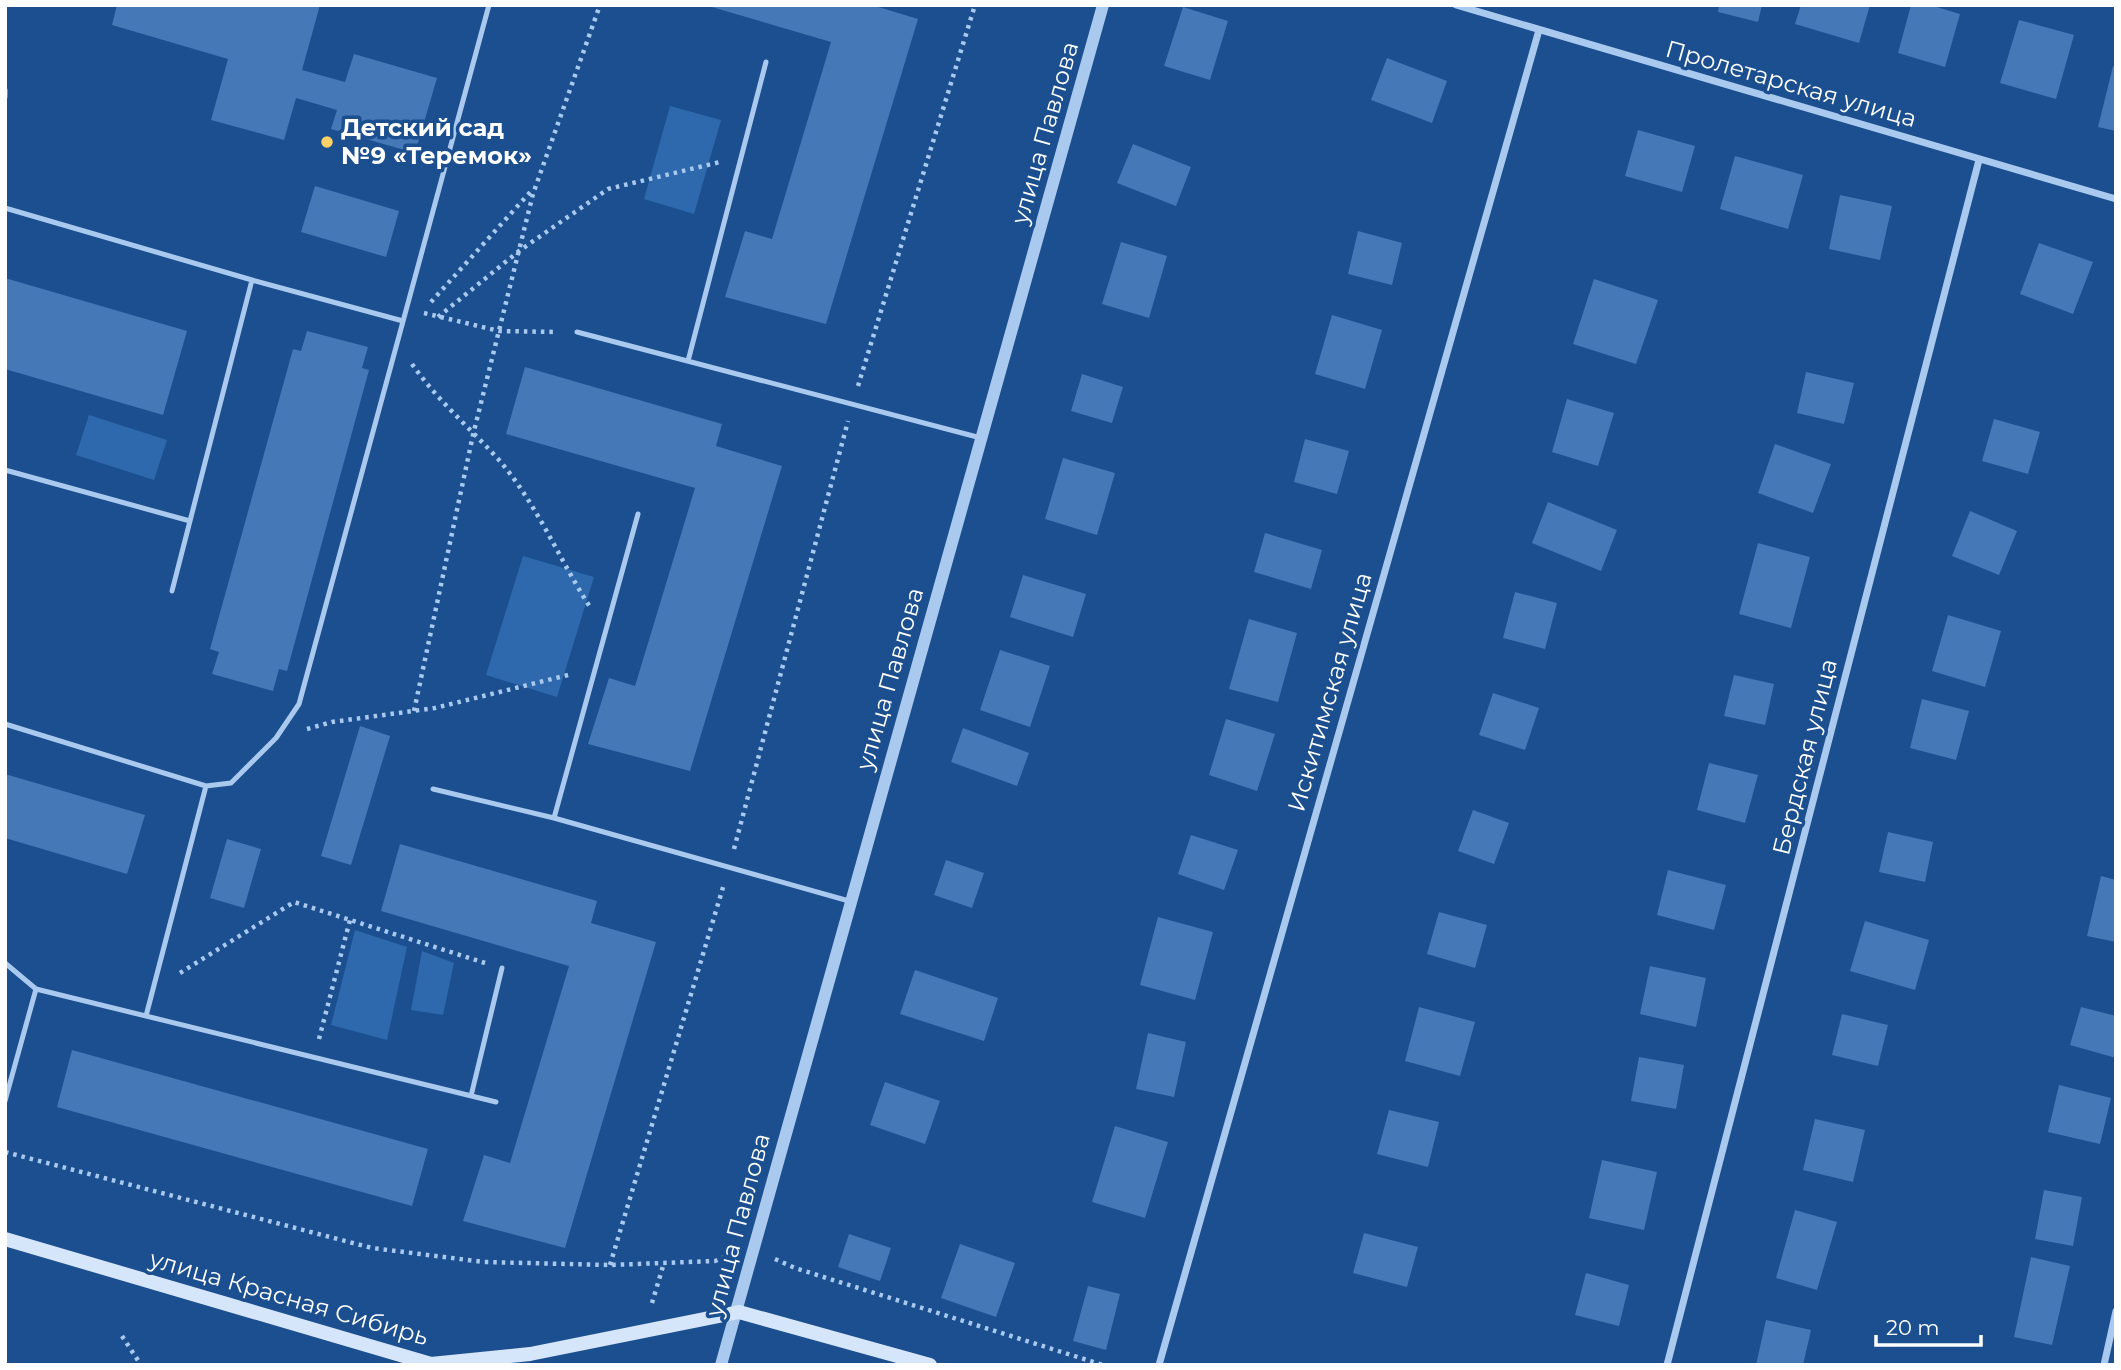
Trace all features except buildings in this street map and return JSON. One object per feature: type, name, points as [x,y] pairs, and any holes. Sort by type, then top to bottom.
[{"type":"main road","name":"улица Красная Сибирь","points":[[5,1239],[432,1364],[530,1354],[739,1311],[930,1365]]},
{"type":"street","name":"улица Павлова","points":[[721,1365],[739,1311],[753,1248],[849,901],[1103,5]]},
{"type":"street","name":"Пролетарская улица","points":[[1456,5],[2116,199]]},
{"type":"street","name":"Искитимская улица","points":[[1159,1365],[1539,30]]},
{"type":"street","name":"Бердская улица","points":[[1667,1365],[1979,160]]},
{"type":"street","points":[[2104,1365],[2116,1311]]},
{"type":"lane","points":[[5,724],[206,786],[231,783],[276,738],[299,705],[489,5]]},
{"type":"lane","points":[[688,361],[766,62]]},
{"type":"lane","points":[[5,90],[5,97]]},
{"type":"lane","points":[[5,208],[403,321]]},
{"type":"lane","points":[[172,591],[252,280]]},
{"type":"lane","points":[[577,332],[981,438]]},
{"type":"lane","points":[[5,470],[190,521]]},
{"type":"lane","points":[[554,818],[638,514]]},
{"type":"lane","points":[[146,1016],[206,786]]},
{"type":"lane","points":[[433,789],[554,818],[849,901]]},
{"type":"lane","points":[[5,963],[36,989],[496,1102]]},
{"type":"lane","points":[[471,1096],[502,968]]},
{"type":"lane","points":[[5,1101],[36,989]]},
{"type":"path","points":[[414,711],[473,435],[535,187],[600,5]]},
{"type":"path","points":[[610,1265],[729,867],[853,404],[975,5]]},
{"type":"path","points":[[439,317],[519,251],[608,189],[741,157]]},
{"type":"path","points":[[421,313],[535,187]]},
{"type":"path","points":[[407,309],[499,331],[577,332]]},
{"type":"path","points":[[397,342],[425,382],[499,461],[540,519],[575,584],[606,631]]},
{"type":"path","points":[[276,738],[332,722],[414,711],[596,668]]},
{"type":"path","points":[[152,990],[294,902],[502,968]]},
{"type":"path","points":[[314,1057],[350,920]]},
{"type":"path","points":[[5,1152],[372,1248],[484,1262],[610,1265],[715,1261]]},
{"type":"path","points":[[795,1268],[1103,1365]]},
{"type":"path","points":[[122,1336],[142,1365]]},
{"type":"shaded area","points":[[670,106],[721,120],[694,214],[644,199]]},
{"type":"shaded area","points":[[89,415],[167,440],[154,480],[76,455]]},
{"type":"shaded area","points":[[523,556],[594,577],[557,697],[486,675]]},
{"type":"shaded area","points":[[355,930],[407,947],[387,1040],[331,1025]]},
{"type":"shaded area","points":[[422,951],[454,963],[443,1015],[411,1010]]},
{"type":"place","name":"Детский сад №9 «Теремок»","points":[[327,142]]}]
